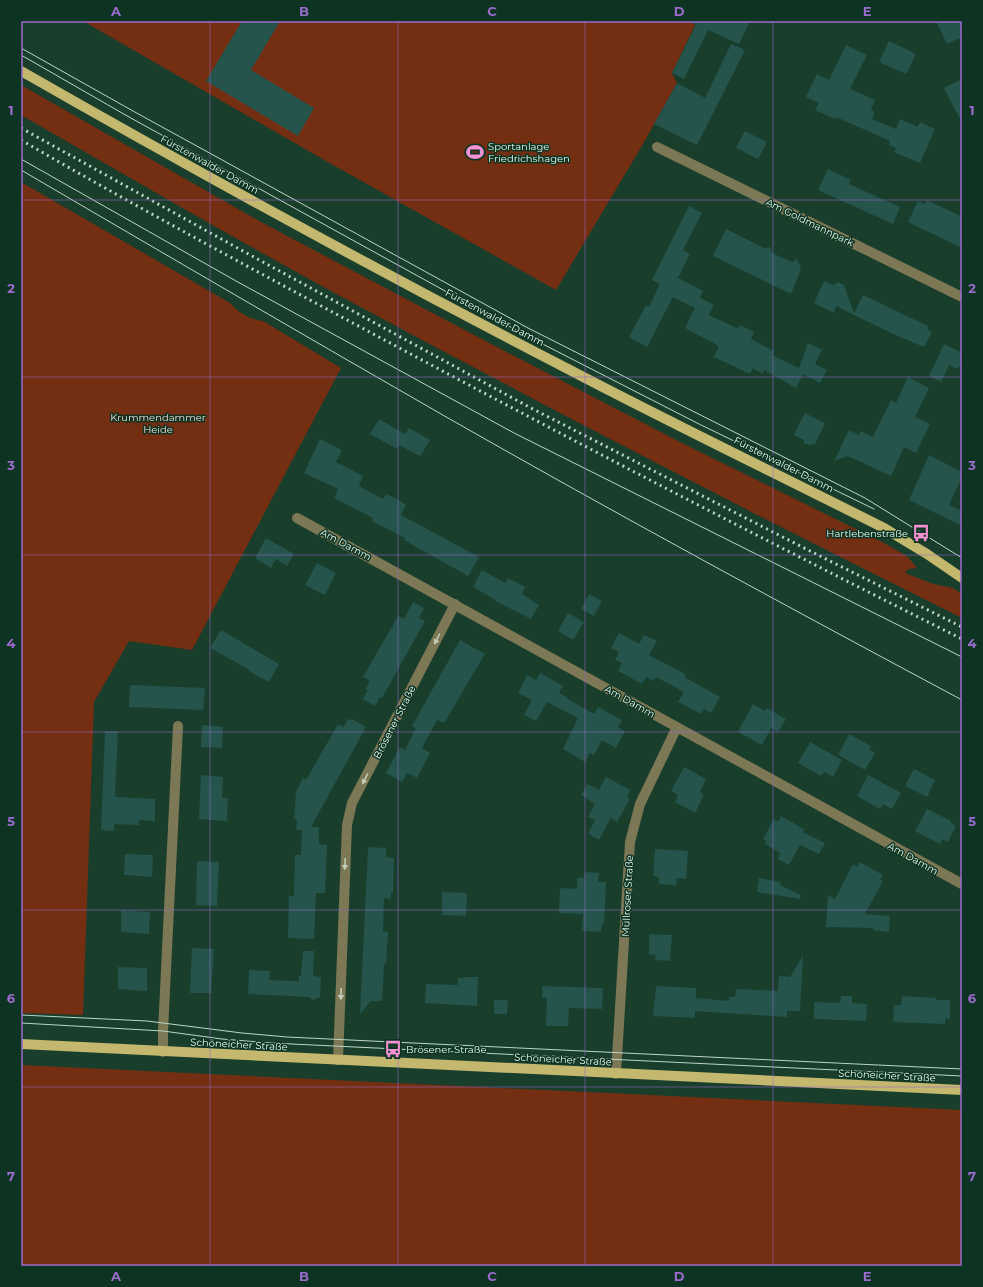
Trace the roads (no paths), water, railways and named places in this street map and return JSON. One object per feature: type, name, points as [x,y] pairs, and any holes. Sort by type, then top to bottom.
[{"type":"main road","name":"Fürstenwalder Damm","points":[[21,71],[239,194],[382,271],[569,370],[884,528],[927,554],[962,578]]},
{"type":"main road","name":"Schöneicher Straße","points":[[21,1044],[962,1090]]},
{"type":"street","name":"Am Goldmannpark","points":[[657,147],[962,297]]},
{"type":"street","name":"Am Damm","points":[[297,518],[962,884]]},
{"type":"street","name":"Brösener Straße","points":[[338,1060],[347,825],[350,810],[455,604]]},
{"type":"street","points":[[163,1052],[178,726]]},
{"type":"street","name":"Müllroser Straße","points":[[616,1074],[630,842],[640,804],[677,727]]},
{"type":"tram line","points":[[21,48],[528,328],[865,498],[962,558]]},
{"type":"tram line","points":[[21,55],[129,117],[525,335],[699,424],[874,509]]},
{"type":"tram line","points":[[21,159],[236,281],[514,433],[962,657]]},
{"type":"tram line","points":[[21,170],[448,418],[704,561],[962,700]]},
{"type":"tram line","points":[[21,1015],[147,1021],[287,1037],[962,1069]]},
{"type":"tram line","points":[[21,1023],[163,1031],[222,1039],[271,1043],[962,1076]]},
{"type":"railway","points":[[21,128],[529,407],[962,627]]},
{"type":"railway","points":[[21,140],[198,240],[450,375],[669,490],[962,639]]},
{"type":"place","name":"Sportanlage Friedrichshagen","points":[[475,152]]},
{"type":"place","name":"Hartlebenstraße","points":[[921,533]]},
{"type":"place","name":"Brösener Straße","points":[[393,1049]]},
{"type":"park label","name":"Krummendammer Heide","points":[[158,422]]}]
